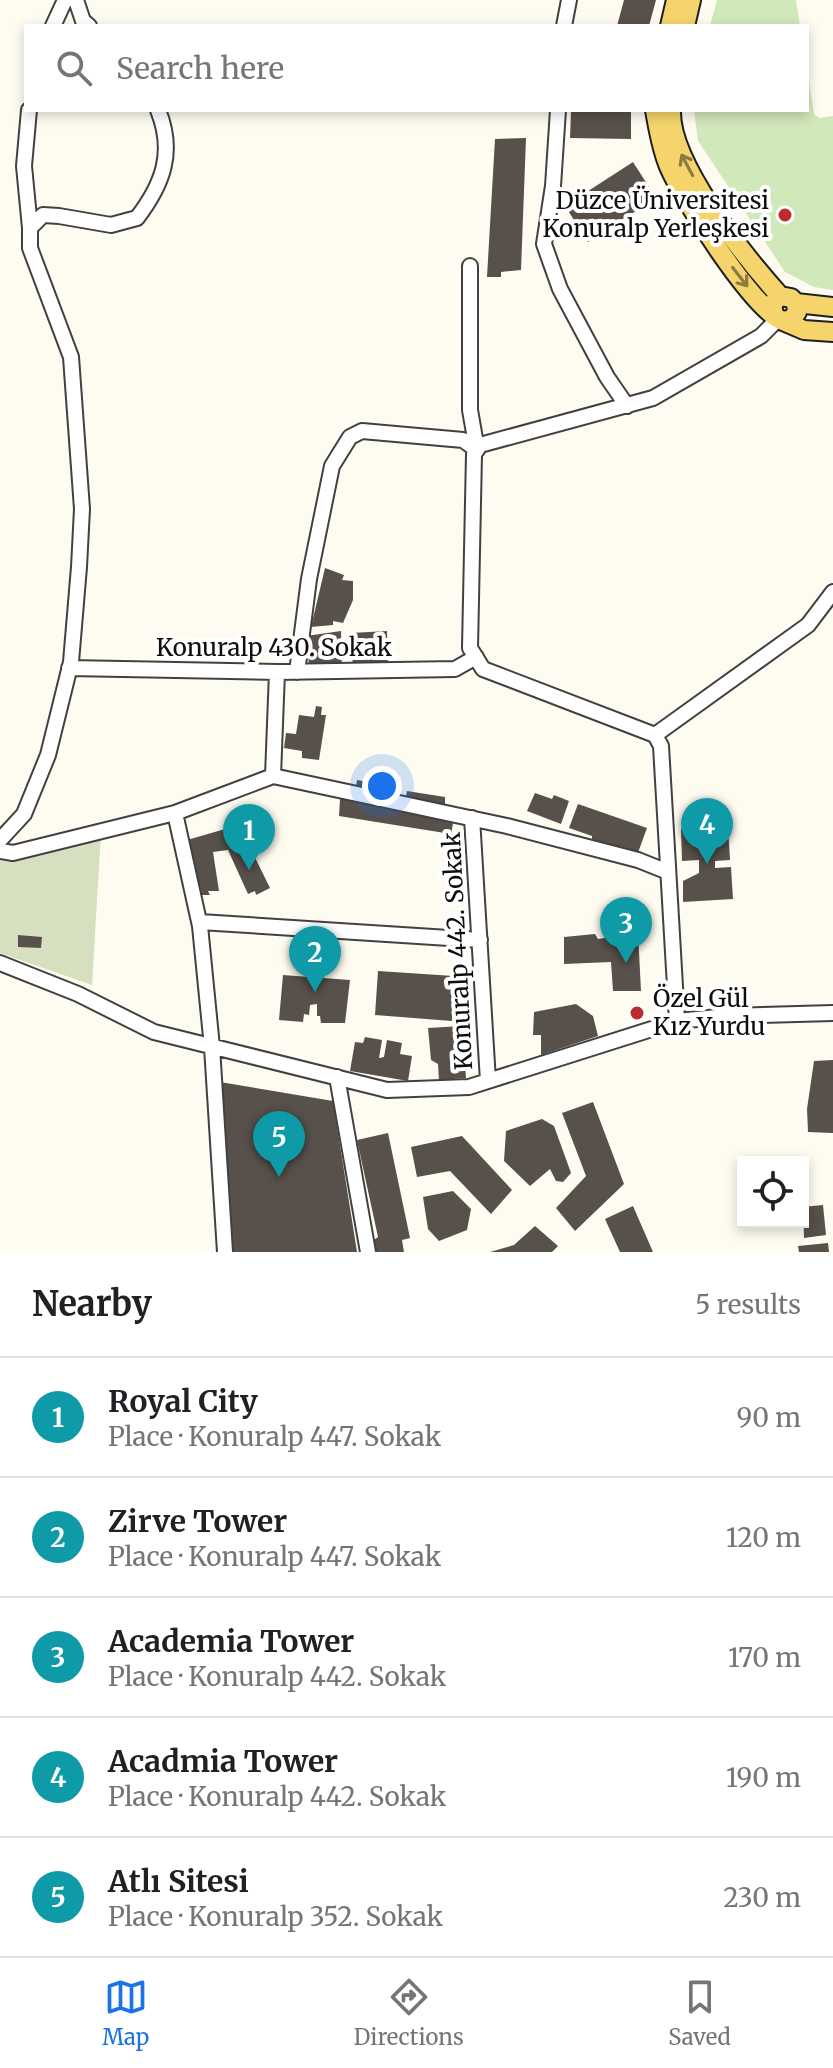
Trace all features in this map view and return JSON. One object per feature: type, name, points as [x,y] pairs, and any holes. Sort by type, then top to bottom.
[{"type":"main road","points":[[670,24],[676,0]]},
{"type":"main road","points":[[685,24],[691,0]]},
{"type":"main road","points":[[655,112],[661,141],[680,189],[706,232],[758,300],[778,319],[804,330],[833,332]]},
{"type":"main road","points":[[671,112],[676,144],[694,177],[744,251],[788,300],[795,316],[778,319]]},
{"type":"main road","points":[[788,300],[833,307]]},
{"type":"street","points":[[54,24],[65,0]]},
{"type":"street","points":[[76,0],[87,24]]},
{"type":"street","points":[[564,24],[569,0]]},
{"type":"street","points":[[0,840],[24,814],[48,755],[69,668],[76,618],[82,509],[71,357],[30,248],[24,166],[29,112]]},
{"type":"street","points":[[30,228],[43,215],[111,225],[137,218],[160,185],[164,167],[164,124],[159,112]]},
{"type":"street","points":[[558,112],[553,186],[544,244],[560,289],[607,377],[627,406]]},
{"type":"street","points":[[470,266],[470,410],[477,450]]},
{"type":"street","points":[[677,1021],[661,746],[655,735],[483,669],[470,648],[474,454],[480,445],[653,398],[761,336],[778,319]]},
{"type":"street","points":[[297,672],[309,579],[332,466],[350,437],[362,431],[463,440],[477,450]]},
{"type":"street","points":[[655,735],[808,625],[833,592]]},
{"type":"street","name":"Konuralp 430. Sokak","points":[[69,668],[277,672],[455,669],[476,657]]},
{"type":"street","points":[[273,776],[277,672]]},
{"type":"street","points":[[0,851],[13,853],[175,813],[273,776],[472,818],[638,860],[668,872]]},
{"type":"street","points":[[175,813],[200,922],[212,1047],[225,1252]]},
{"type":"street","name":"Konuralp 442. Sokak","points":[[472,818],[488,1081]]},
{"type":"street","points":[[200,922],[480,940]]},
{"type":"street","points":[[0,963],[78,994],[154,1032],[387,1090],[469,1087],[677,1021],[833,1013]]},
{"type":"street","points":[[337,1077],[368,1252]]},
{"type":"green space","points":[[717,0],[796,0],[800,24],[711,24]]},
{"type":"green space","name":"Düzce Üniversitesi Konuralp Yerleşkesi","points":[[809,83],[814,114],[819,118],[833,116],[833,290],[814,287],[785,272],[698,141],[694,112],[809,112]]},
{"type":"green space","points":[[101,833],[92,985],[0,953],[0,859]]},
{"type":"building","points":[[624,0],[656,0],[650,24],[618,24]]},
{"type":"building","points":[[571,112],[631,112],[631,139],[570,138]]},
{"type":"building","points":[[526,138],[521,270],[501,272],[501,277],[487,277],[495,139]]},
{"type":"building","points":[[633,162],[656,198],[588,242],[565,206]]},
{"type":"building","points":[[325,568],[344,575],[342,580],[353,581],[353,600],[343,623],[333,621],[333,625],[311,627]]},
{"type":"building","points":[[341,631],[342,674],[310,677],[306,636]]},
{"type":"building","points":[[387,631],[388,666],[353,668],[351,633]]},
{"type":"building","points":[[316,706],[322,707],[321,715],[326,715],[319,760],[302,758],[302,751],[284,748],[286,733],[296,734],[299,715],[314,717]]},
{"type":"building","points":[[357,780],[387,785],[385,803],[404,807],[407,791],[445,797],[445,807],[456,808],[451,834],[339,816],[340,799],[354,801]]},
{"type":"building","points":[[535,793],[552,799],[554,795],[569,801],[561,824],[527,811]]},
{"type":"building","points":[[578,804],[647,828],[636,858],[605,847],[606,844],[592,839],[592,836],[569,828]]},
{"type":"building","points":[[239,825],[270,888],[256,895],[255,891],[248,894],[228,850],[213,852],[219,891],[198,895],[187,840]]},
{"type":"building","points":[[728,826],[730,860],[715,861],[715,868],[731,867],[733,899],[683,902],[683,881],[699,873],[699,860],[682,861],[681,829]]},
{"type":"building","points":[[613,932],[638,932],[641,991],[613,991],[611,962],[564,964],[564,937],[595,934],[598,939],[611,937]]},
{"type":"building","points":[[18,935],[42,937],[41,948],[18,947]]},
{"type":"building","points":[[378,971],[454,976],[452,1021],[375,1015]]},
{"type":"building","points":[[283,975],[350,980],[345,1023],[321,1023],[320,1016],[317,1016],[317,1004],[310,1005],[309,1015],[304,1014],[303,1022],[279,1020]]},
{"type":"building","points":[[576,1004],[593,1016],[598,1036],[541,1055],[541,1035],[533,1035],[534,1012]]},
{"type":"building","points":[[462,1026],[466,1078],[439,1080],[438,1064],[431,1060],[428,1028]]},
{"type":"building","points":[[365,1037],[382,1040],[379,1058],[384,1057],[387,1040],[402,1043],[400,1054],[412,1056],[408,1081],[350,1071],[355,1042],[363,1043]]},
{"type":"building","points":[[833,1060],[833,1133],[808,1132],[807,1109],[814,1061]]},
{"type":"building","points":[[208,1080],[333,1101],[357,1252],[218,1252]]},
{"type":"building","points":[[593,1102],[624,1184],[575,1231],[556,1208],[586,1176],[562,1113]]},
{"type":"building","points":[[542,1119],[554,1126],[571,1173],[563,1182],[556,1181],[550,1169],[530,1186],[504,1161],[506,1131]]},
{"type":"building","points":[[388,1133],[410,1238],[402,1240],[404,1252],[376,1252],[374,1240],[378,1237],[357,1140]]},
{"type":"building","points":[[462,1136],[512,1190],[491,1214],[450,1171],[417,1177],[411,1147]]},
{"type":"building","points":[[453,1191],[471,1209],[467,1230],[439,1241],[428,1229],[423,1197]]},
{"type":"building","points":[[823,1205],[826,1235],[804,1238],[804,1228],[809,1228],[809,1206]]},
{"type":"building","points":[[633,1206],[653,1252],[620,1252],[605,1219]]},
{"type":"building","points":[[535,1226],[558,1246],[552,1252],[490,1252],[514,1245]]},
{"type":"building","points":[[828,1243],[829,1252],[799,1252],[798,1246]]},
{"type":"place","name":"Düzce Üniversitesi Konuralp Yerleşkesi","points":[[785,215]]},
{"type":"place","name":"Acadmia Tower","points":[[707,864]]},
{"type":"place","name":"Royal City","points":[[249,870]]},
{"type":"place","name":"Academia Tower","points":[[626,963]]},
{"type":"place","name":"Zirve Tower","points":[[315,992]]},
{"type":"place","name":"Özel Gül Kız Yurdu","points":[[637,1013]]},
{"type":"place","name":"Atlı Sitesi","points":[[279,1177]]}]
